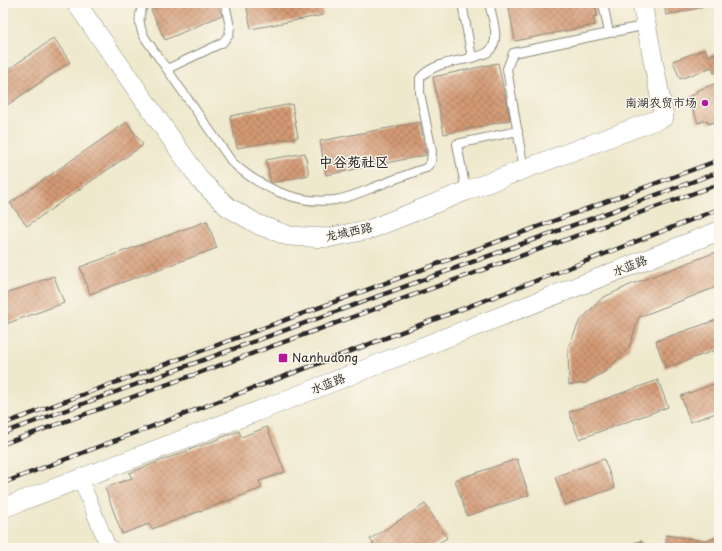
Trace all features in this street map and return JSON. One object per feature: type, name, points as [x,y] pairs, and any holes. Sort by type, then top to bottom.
[{"type":"street","name":"龙城西路","points":[[76,3],[201,181],[228,207],[259,225],[289,236],[327,238],[371,229],[466,191],[664,117],[647,25]]},
{"type":"street","points":[[642,3],[647,25]]},
{"type":"street","name":"水蓝路","points":[[3,508],[296,396],[719,231]]},
{"type":"street","points":[[80,478],[107,544],[111,548]]},
{"type":"lane","points":[[145,3],[141,8],[139,17],[141,30],[145,38],[232,162],[242,172],[272,189],[287,195],[303,199],[334,200],[350,197],[426,168],[431,162],[432,151],[420,93],[420,78],[425,72],[438,65],[472,58],[487,53],[493,46],[495,37],[489,3]]},
{"type":"lane","points":[[167,69],[222,43],[228,35],[230,27],[225,3]]},
{"type":"lane","points":[[462,3],[472,58]]},
{"type":"lane","points":[[603,3],[609,33]]},
{"type":"lane","points":[[524,170],[507,69],[513,53],[647,25]]},
{"type":"lane","points":[[466,191],[457,144],[518,131]]},
{"type":"building","points":[[168,3],[217,3],[222,15],[165,40],[151,10]]},
{"type":"building","points":[[246,3],[321,3],[323,15],[251,29]]},
{"type":"building","points":[[508,3],[595,3],[597,16],[593,17],[595,25],[515,41]]},
{"type":"building","points":[[664,3],[719,3],[719,4],[666,15]]},
{"type":"building","points":[[54,38],[70,62],[3,108],[3,73]]},
{"type":"building","points":[[705,49],[708,56],[719,52],[719,72],[714,73],[712,67],[680,79],[673,61]]},
{"type":"building","points":[[498,63],[510,120],[444,134],[433,77]]},
{"type":"building","name":"南湖农贸市场","points":[[719,82],[719,120],[708,124],[707,120],[698,123],[688,97],[697,93],[696,91]]},
{"type":"building","points":[[292,104],[298,137],[237,148],[230,116]]},
{"type":"building","points":[[127,122],[143,145],[27,226],[10,203]]},
{"type":"building","points":[[420,122],[426,155],[326,175],[320,141]]},
{"type":"building","points":[[305,153],[309,175],[271,183],[266,160]]},
{"type":"building","points":[[207,221],[217,248],[90,294],[80,267]]},
{"type":"building","points":[[719,251],[719,286],[639,317],[629,348],[606,371],[585,383],[569,385],[568,348],[579,322],[602,298],[632,284]]},
{"type":"building","points":[[54,276],[64,303],[3,325],[3,295]]},
{"type":"building","points":[[719,319],[719,349],[665,368],[656,341]]},
{"type":"building","points":[[658,380],[668,407],[579,439],[569,412]]},
{"type":"building","points":[[719,382],[719,412],[690,422],[681,396]]},
{"type":"building","points":[[267,427],[285,472],[259,481],[262,488],[152,529],[149,524],[122,534],[105,488],[132,478],[129,473],[239,431],[241,437]]},
{"type":"building","points":[[517,459],[529,495],[467,516],[455,480]]},
{"type":"building","points":[[604,459],[615,488],[565,505],[555,477]]},
{"type":"building","points":[[425,504],[447,538],[430,548],[376,548],[370,539]]},
{"type":"building","points":[[666,535],[707,541],[719,536],[719,548],[666,548]]},
{"type":"building","points":[[641,541],[644,548],[621,548]]},
{"type":"railway","points":[[3,424],[719,160]]},
{"type":"railway","points":[[3,433],[719,172]]},
{"type":"railway","points":[[3,444],[719,184]]},
{"type":"railway","points":[[3,483],[520,287],[719,209]]},
{"type":"place","name":"南湖农贸市场","points":[[705,103]]},
{"type":"place","name":"Nanhudong","points":[[283,358]]},
{"type":"district","name":"中谷苑社区","points":[[354,162]]}]
